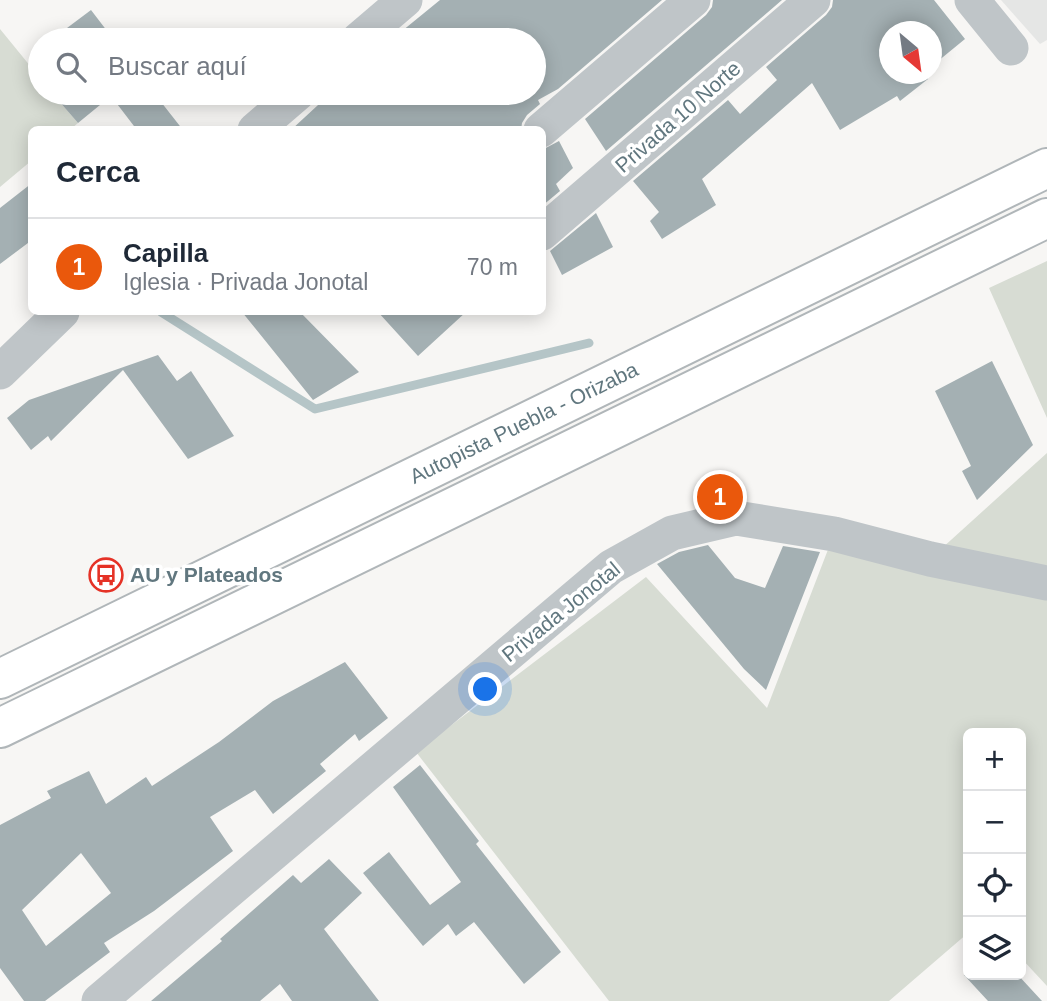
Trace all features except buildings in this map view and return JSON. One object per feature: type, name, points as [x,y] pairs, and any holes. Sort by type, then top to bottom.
[{"type":"highway","name":"Autopista Puebla - Orizaba","points":[[0,678],[1047,168]]},
{"type":"highway","points":[[0,728],[1047,218]]},
{"type":"street","points":[[372,28],[405,0]]},
{"type":"street","points":[[546,126],[693,0]]},
{"type":"street","name":"Privada 10 Norte","points":[[546,230],[813,0]]},
{"type":"street","points":[[972,0],[1011,48]]},
{"type":"street","points":[[260,126],[284,105]]},
{"type":"street","points":[[0,372],[59,315]]},
{"type":"street","name":"Privada Jonotal","points":[[99,1001],[611,567],[672,533],[736,518],[834,534],[930,559],[1047,583]]},
{"type":"shaded area","points":[[1001,0],[1047,0],[1047,40],[1040,44]]},
{"type":"shaded area","points":[[0,29],[28,63],[28,105],[62,105],[78,123],[74,126],[28,126],[28,164],[0,187]]},
{"type":"shaded area","points":[[1047,261],[1047,418],[989,288]]},
{"type":"shaded area","points":[[1047,453],[1047,986],[1026,963],[1026,728],[963,728],[963,937],[889,1001],[609,1001],[416,752],[646,577],[767,708],[834,534],[930,559]]},
{"type":"waterway","points":[[166,315],[315,409],[589,343]]},
{"type":"place","name":"Capilla","points":[[720,497]]},
{"type":"place","name":"AU y Plateados","points":[[106,575]]}]
